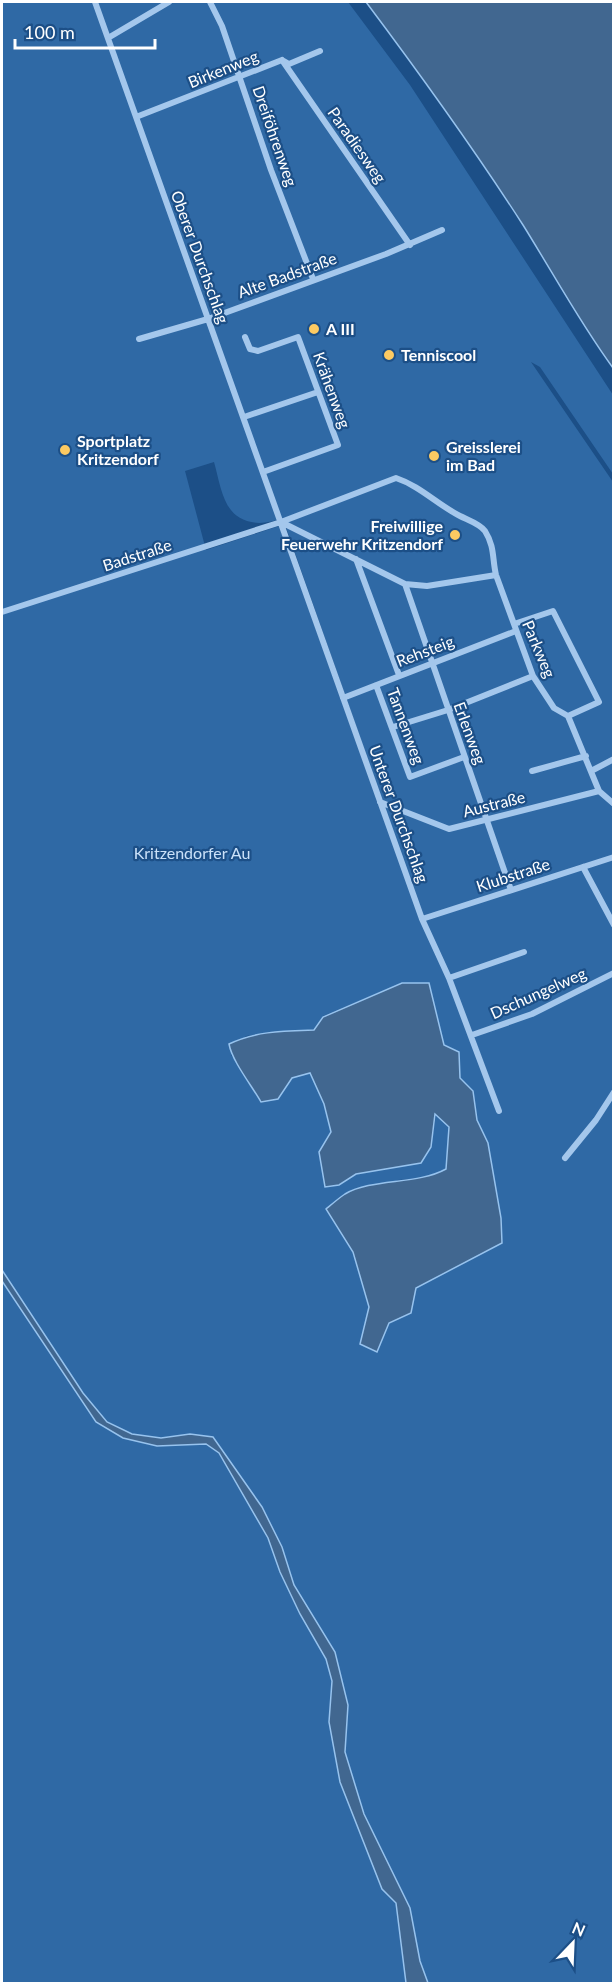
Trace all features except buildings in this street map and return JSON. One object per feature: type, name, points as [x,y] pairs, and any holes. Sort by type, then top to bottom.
[{"type":"street","name":"Oberer Durchschlag","points":[[95,2],[281,522]]},
{"type":"street","points":[[108,38],[169,2]]},
{"type":"street","name":"Dreiföhrenweg","points":[[210,2],[222,26],[271,170],[313,279]]},
{"type":"street","name":"Birkenweg","points":[[136,117],[282,60],[289,64],[320,51]]},
{"type":"street","name":"Paradiesweg","points":[[282,60],[410,245]]},
{"type":"street","name":"Alte Badstraße","points":[[139,339],[208,319],[410,245],[442,230]]},
{"type":"street","name":"Krähenweg","points":[[245,337],[250,349],[258,351],[298,336],[338,445],[263,472]]},
{"type":"street","points":[[244,417],[318,392]]},
{"type":"street","name":"Badstraße","points":[[2,612],[281,522],[396,478],[410,483],[454,513],[483,528],[495,552],[493,564],[496,575]]},
{"type":"street","points":[[281,522],[405,584],[427,586],[496,575]]},
{"type":"street","name":"Unterer Durchschlag","points":[[281,522],[422,919],[450,978],[499,1111]]},
{"type":"street","points":[[356,559],[399,675]]},
{"type":"street","name":"Parkweg","points":[[496,575],[533,676],[554,708],[568,716],[593,770],[599,791]]},
{"type":"street","name":"Erlenweg","points":[[405,584],[430,664],[511,890]]},
{"type":"street","name":"Rehsteig","points":[[343,698],[430,664],[553,611],[598,702],[568,716]]},
{"type":"street","points":[[393,728],[448,710],[533,676]]},
{"type":"street","name":"Tannenweg","points":[[376,685],[410,777],[464,757]]},
{"type":"street","points":[[532,771],[586,756]]},
{"type":"street","points":[[593,770],[614,759]]},
{"type":"street","points":[[599,791],[614,804]]},
{"type":"street","name":"Austraße","points":[[380,802],[449,829],[599,791]]},
{"type":"street","name":"Klubstraße","points":[[422,919],[614,857]]},
{"type":"street","points":[[583,867],[614,926]]},
{"type":"street","points":[[450,978],[524,952]]},
{"type":"street","name":"Dschungelweg","points":[[472,1035],[532,1014],[614,973]]},
{"type":"street","points":[[565,1158],[596,1120],[614,1092]]},
{"type":"green space","name":"Kritzendorfer Au","points":[[2,2],[348,2],[410,85],[613,395],[613,474],[540,367],[531,362],[613,482],[613,1983],[428,1983],[420,1961],[410,1908],[364,1814],[345,1752],[348,1705],[311,1616],[294,1585],[282,1547],[261,1507],[213,1437],[190,1434],[161,1438],[132,1434],[107,1422],[83,1393],[2,1270]],"holes":[[[214,462],[222,493],[231,510],[238,517],[259,523],[283,519],[424,919],[455,990],[501,1111],[498,1114],[447,979],[420,920],[279,526],[206,550],[185,471]],[[402,983],[429,983],[444,1045],[459,1052],[460,1078],[473,1091],[477,1120],[488,1143],[502,1243],[415,1288],[411,1313],[389,1323],[360,1344],[369,1307],[353,1252],[327,1209],[398,1180],[431,1177],[446,1169],[449,1127],[436,1114],[431,1147],[421,1163],[356,1174],[339,1185],[319,1152],[331,1132],[324,1104],[310,1073],[292,1078],[239,1064],[231,1055],[246,1036],[279,1031],[314,1031],[323,1016]]]},
{"type":"green space","points":[[2,1281],[96,1422],[157,1446],[206,1444],[219,1453],[269,1538],[280,1572],[300,1614],[326,1659],[332,1681],[329,1722],[382,1889],[396,1903],[406,1983],[2,1983]]},
{"type":"shaded area","points":[[366,2],[613,2],[613,368],[485,168]]},
{"type":"shaded area","points":[[402,983],[429,983],[444,1045],[459,1052],[460,1078],[473,1091],[477,1120],[488,1143],[501,1218],[502,1243],[416,1288],[411,1313],[389,1323],[377,1352],[360,1344],[369,1307],[353,1252],[326,1209],[345,1194],[356,1189],[422,1177],[446,1169],[449,1127],[435,1114],[431,1147],[421,1163],[356,1174],[339,1185],[325,1187],[319,1152],[331,1132],[324,1104],[310,1073],[292,1078],[278,1099],[261,1102],[238,1066],[229,1044],[260,1034],[314,1030],[323,1017]]},
{"type":"shaded area","points":[[2,1270],[83,1393],[107,1422],[132,1434],[161,1438],[190,1434],[213,1437],[262,1507],[282,1547],[294,1585],[335,1652],[348,1705],[345,1752],[364,1814],[410,1908],[420,1961],[428,1983],[406,1983],[396,1903],[382,1889],[340,1782],[329,1722],[332,1681],[326,1659],[300,1614],[280,1572],[268,1538],[219,1453],[206,1444],[157,1446],[123,1438],[96,1422],[2,1281]]},
{"type":"place","name":"A III","points":[[314,329]]},
{"type":"place","name":"Tenniscool","points":[[389,355]]},
{"type":"place","name":"Sportplatz Kritzendorf","points":[[65,450]]},
{"type":"place","name":"Greisslerei im Bad","points":[[434,456]]},
{"type":"place","name":"Freiwillige Feuerwehr Kritzendorf","points":[[455,535]]}]
